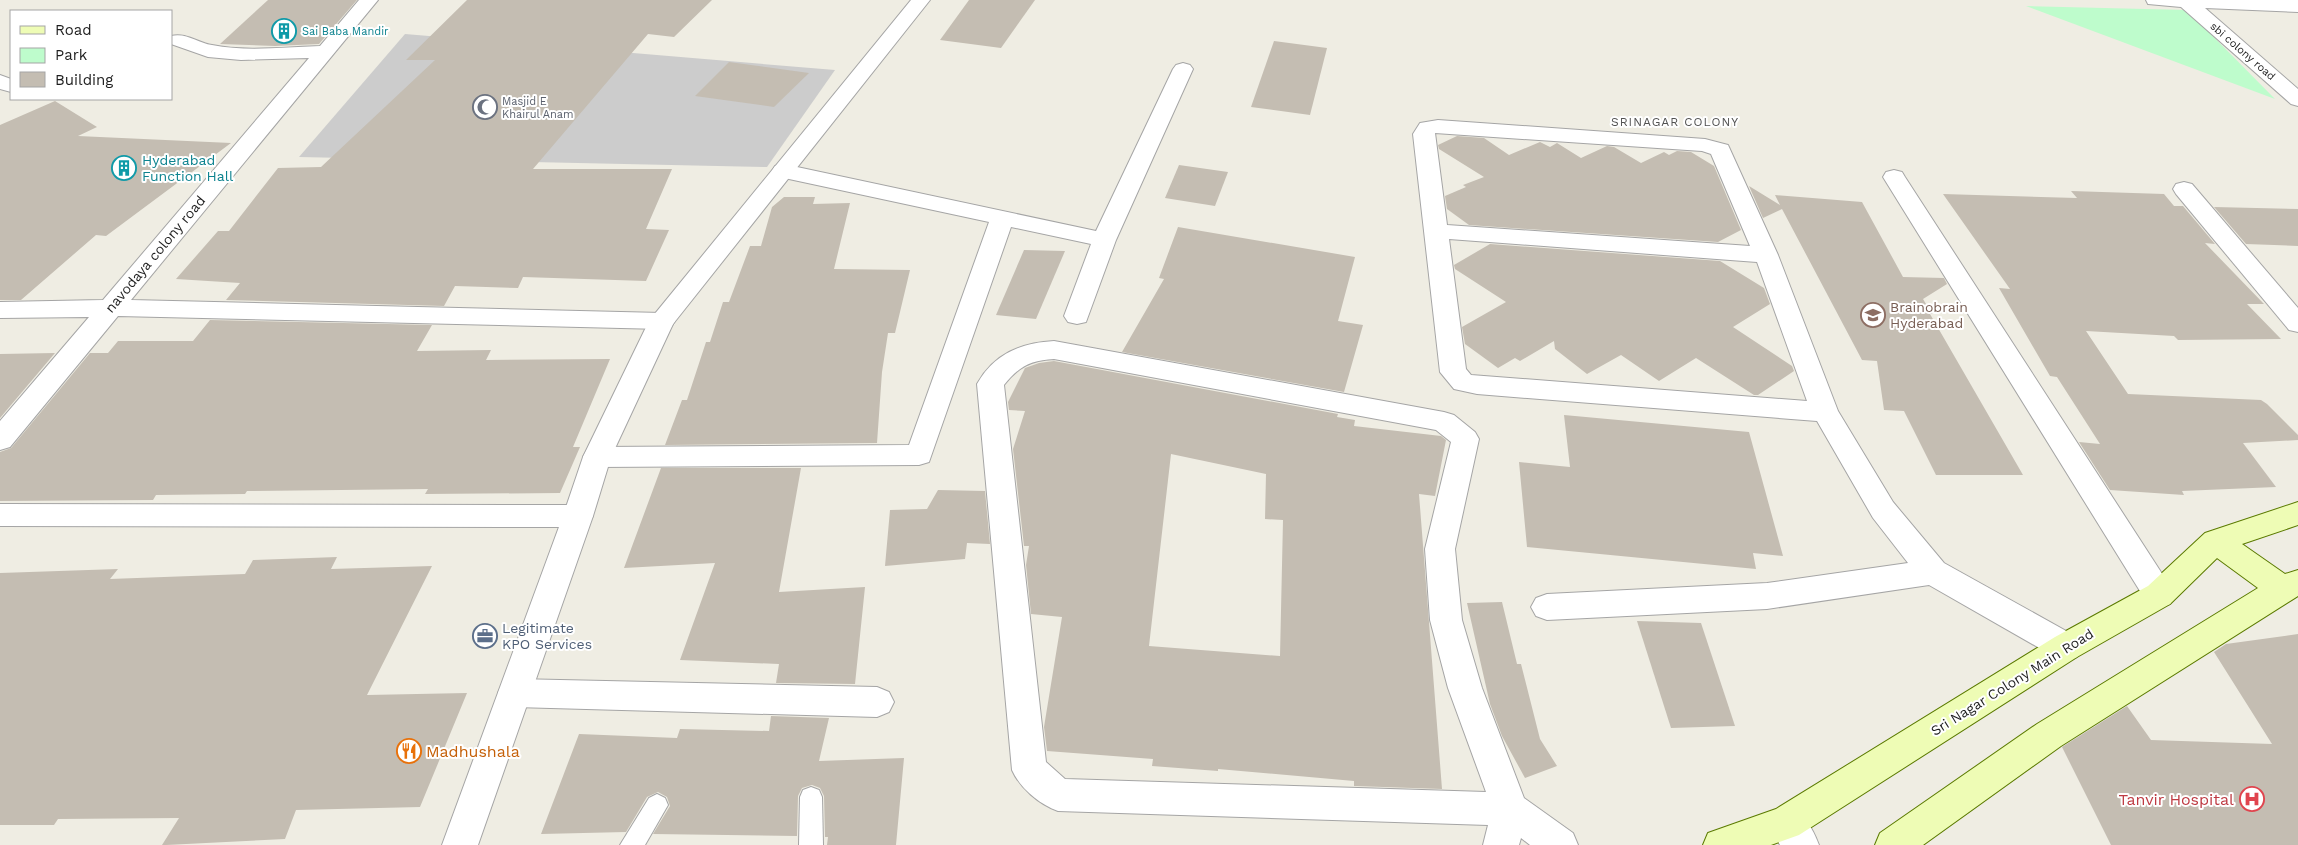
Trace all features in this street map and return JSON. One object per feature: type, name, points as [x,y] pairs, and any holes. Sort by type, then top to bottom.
[{"type":"main road","name":"Sri Nagar Colony Main Road","points":[[1721,845],[1793,834],[2066,646],[2159,595],[2216,541],[2298,513]]},
{"type":"main road","points":[[1893,845],[2049,735],[2290,585],[2216,541]]},
{"type":"street","name":"navodaya colony road","points":[[0,440],[369,0]]},
{"type":"street","points":[[460,845],[578,516],[597,457],[662,321],[921,0]]},
{"type":"street","points":[[2155,0],[2298,6]]},
{"type":"street","name":"sbi colony road","points":[[2187,2],[2298,100]]},
{"type":"street","points":[[178,40],[208,51],[241,54],[325,52]]},
{"type":"street","points":[[1077,316],[1104,240],[1183,69]]},
{"type":"street","points":[[1825,412],[1477,385],[1463,382],[1453,372],[1424,134],[1428,128],[1438,126],[1705,145],[1720,150],[1766,255],[1825,412],[1883,510],[1933,572],[2066,646]]},
{"type":"street","points":[[783,171],[1104,240]]},
{"type":"street","points":[[1894,177],[2159,595]]},
{"type":"street","points":[[2184,189],[2298,324]]},
{"type":"street","points":[[597,457],[919,455],[1002,218]]},
{"type":"street","points":[[1436,231],[1766,255]]},
{"type":"street","points":[[0,310],[109,308],[662,321]]},
{"type":"street","points":[[1510,809],[1058,795],[1040,780],[1029,770],[990,384],[1006,363],[1035,350],[1054,350],[1444,422],[1457,432],[1465,439],[1464,455],[1440,549],[1446,620],[1471,706],[1510,809],[1560,845]]},
{"type":"street","points":[[0,516],[578,516]]},
{"type":"street","points":[[1548,607],[1766,596],[1933,572]]},
{"type":"street","points":[[515,693],[877,702]]},
{"type":"street","points":[[1501,845],[1510,809]]},
{"type":"lane","points":[[811,797],[811,845]]},
{"type":"lane","points":[[632,845],[657,805]]},
{"type":"shaded area","points":[[405,34],[835,70],[767,167],[299,157]]},
{"type":"green space","points":[[2026,6],[2187,10],[2275,99]]},
{"type":"building","name":"Sai Baba Mandir","points":[[268,0],[357,0],[319,44],[275,46],[220,44]]},
{"type":"building","points":[[467,0],[712,0],[674,37],[648,34],[533,169],[672,169],[646,229],[669,230],[646,281],[523,277],[518,288],[455,286],[444,306],[226,300],[240,283],[176,279],[218,231],[229,231],[278,168],[321,167],[435,60],[406,60]]},
{"type":"building","points":[[969,0],[1035,0],[1001,48],[940,40]]},
{"type":"building","points":[[1274,41],[1327,48],[1310,115],[1251,107]]},
{"type":"building","points":[[729,62],[809,73],[774,107],[695,96]]},
{"type":"building","points":[[55,101],[97,127],[78,136],[231,143],[106,236],[96,235],[21,300],[0,300],[0,125]]},
{"type":"building","points":[[1457,136],[1484,138],[1509,155],[1540,142],[1550,147],[1557,143],[1581,158],[1607,146],[1614,147],[1641,163],[1664,152],[1669,155],[1677,151],[1691,152],[1714,166],[1741,230],[1718,242],[1469,225],[1447,209],[1445,196],[1466,187],[1463,185],[1484,177],[1439,149],[1438,145]]},
{"type":"building","points":[[1179,165],[1228,172],[1215,206],[1165,198]]},
{"type":"building","points":[[1749,186],[1780,205],[1775,195],[1862,202],[1903,277],[1944,278],[1947,284],[1923,299],[2023,475],[1936,475],[1904,411],[1884,410],[1877,361],[1862,360],[1782,209],[1763,218]]},
{"type":"building","points":[[2071,191],[2164,194],[2174,206],[2183,206],[2215,244],[2205,243],[2264,304],[2247,304],[2281,339],[2178,340],[2174,336],[2086,331],[2128,394],[2261,400],[2267,404],[2298,435],[2298,440],[2243,443],[2276,487],[2182,491],[2184,495],[2110,490],[2079,442],[2100,444],[2057,377],[2050,376],[1999,288],[2010,289],[1943,194],[2077,198]]},
{"type":"building","points":[[784,197],[815,197],[813,204],[850,203],[834,269],[910,270],[895,333],[888,333],[882,372],[877,443],[665,445],[682,400],[687,400],[706,342],[710,342],[723,302],[729,302],[750,246],[761,246],[772,207]]},
{"type":"building","points":[[2214,207],[2298,209],[2298,246],[2246,244]]},
{"type":"building","points":[[1178,227],[1355,257],[1338,321],[1363,325],[1344,392],[1122,352],[1164,279],[1159,278]]},
{"type":"building","points":[[1490,244],[1720,261],[1764,288],[1770,304],[1733,327],[1792,366],[1794,371],[1758,395],[1754,395],[1696,358],[1659,381],[1621,355],[1587,374],[1555,349],[1554,341],[1520,361],[1515,358],[1498,368],[1465,344],[1462,327],[1506,302],[1455,269],[1454,265]]},
{"type":"building","points":[[1024,250],[1065,251],[1036,319],[996,315]]},
{"type":"building","points":[[210,320],[432,325],[417,351],[491,350],[486,360],[610,359],[573,447],[580,447],[560,493],[425,494],[428,489],[247,491],[245,494],[156,495],[153,500],[0,501],[0,452],[11,448],[90,353],[108,353],[118,341],[193,341]]},
{"type":"building","points":[[55,353],[0,418],[0,354]]},
{"type":"building","points":[[1054,361],[1338,414],[1337,417],[1355,420],[1354,426],[1441,436],[1446,440],[1435,496],[1419,494],[1442,789],[1354,786],[1354,781],[1218,769],[1218,771],[1152,766],[1153,759],[1047,751],[1044,727],[1062,617],[1031,614],[1026,565],[1029,546],[1024,546],[1013,449],[1025,411],[1009,410],[1008,402],[1025,368],[1039,363]],"holes":[[[1171,454],[1266,474],[1265,519],[1283,520],[1280,656],[1149,646]]]},
{"type":"building","points":[[1564,415],[1749,432],[1783,556],[1753,553],[1756,569],[1527,547],[1519,462],[1570,467]]},
{"type":"building","points":[[661,468],[801,468],[779,592],[865,587],[855,684],[776,683],[779,664],[680,660],[715,563],[624,568]]},
{"type":"building","points":[[938,490],[985,491],[990,544],[967,543],[965,559],[885,566],[890,510],[927,509]]},
{"type":"building","points":[[337,557],[331,569],[432,566],[367,695],[467,693],[420,807],[296,810],[285,839],[166,845],[162,845],[179,818],[58,819],[54,825],[0,825],[0,573],[118,569],[110,579],[245,574],[253,560]]},
{"type":"building","points":[[1502,602],[1517,664],[1521,664],[1540,739],[1557,766],[1525,778],[1502,736],[1490,704],[1467,603]]},
{"type":"building","points":[[1637,621],[1701,623],[1735,726],[1671,728]]},
{"type":"building","points":[[2298,634],[2298,845],[2111,845],[2062,747],[2127,706],[2151,740],[2272,744],[2214,652],[2226,644]]},
{"type":"building","points":[[771,716],[829,718],[819,761],[904,758],[896,845],[827,845],[828,837],[825,837],[824,796],[820,788],[812,785],[802,788],[798,796],[797,836],[653,834],[670,806],[667,797],[658,792],[647,797],[626,832],[541,834],[579,734],[677,738],[680,729],[769,731]]},
{"type":"place","name":"Sai Baba Mandir","points":[[284,31]]},
{"type":"place","name":"Masjid E Khairul Anam","points":[[485,107]]},
{"type":"place","name":"Hyderabad Function Hall","points":[[124,168]]},
{"type":"place","name":"Brainobrain Hyderabad","points":[[1873,315]]},
{"type":"place","name":"Legitimate KPO Services","points":[[485,636]]},
{"type":"place","name":"Madhushala","points":[[409,751]]},
{"type":"place","name":"Tanvir Hospital","points":[[2252,799]]},
{"type":"district","name":"SRINAGAR COLONY","points":[[1675,122]]}]
